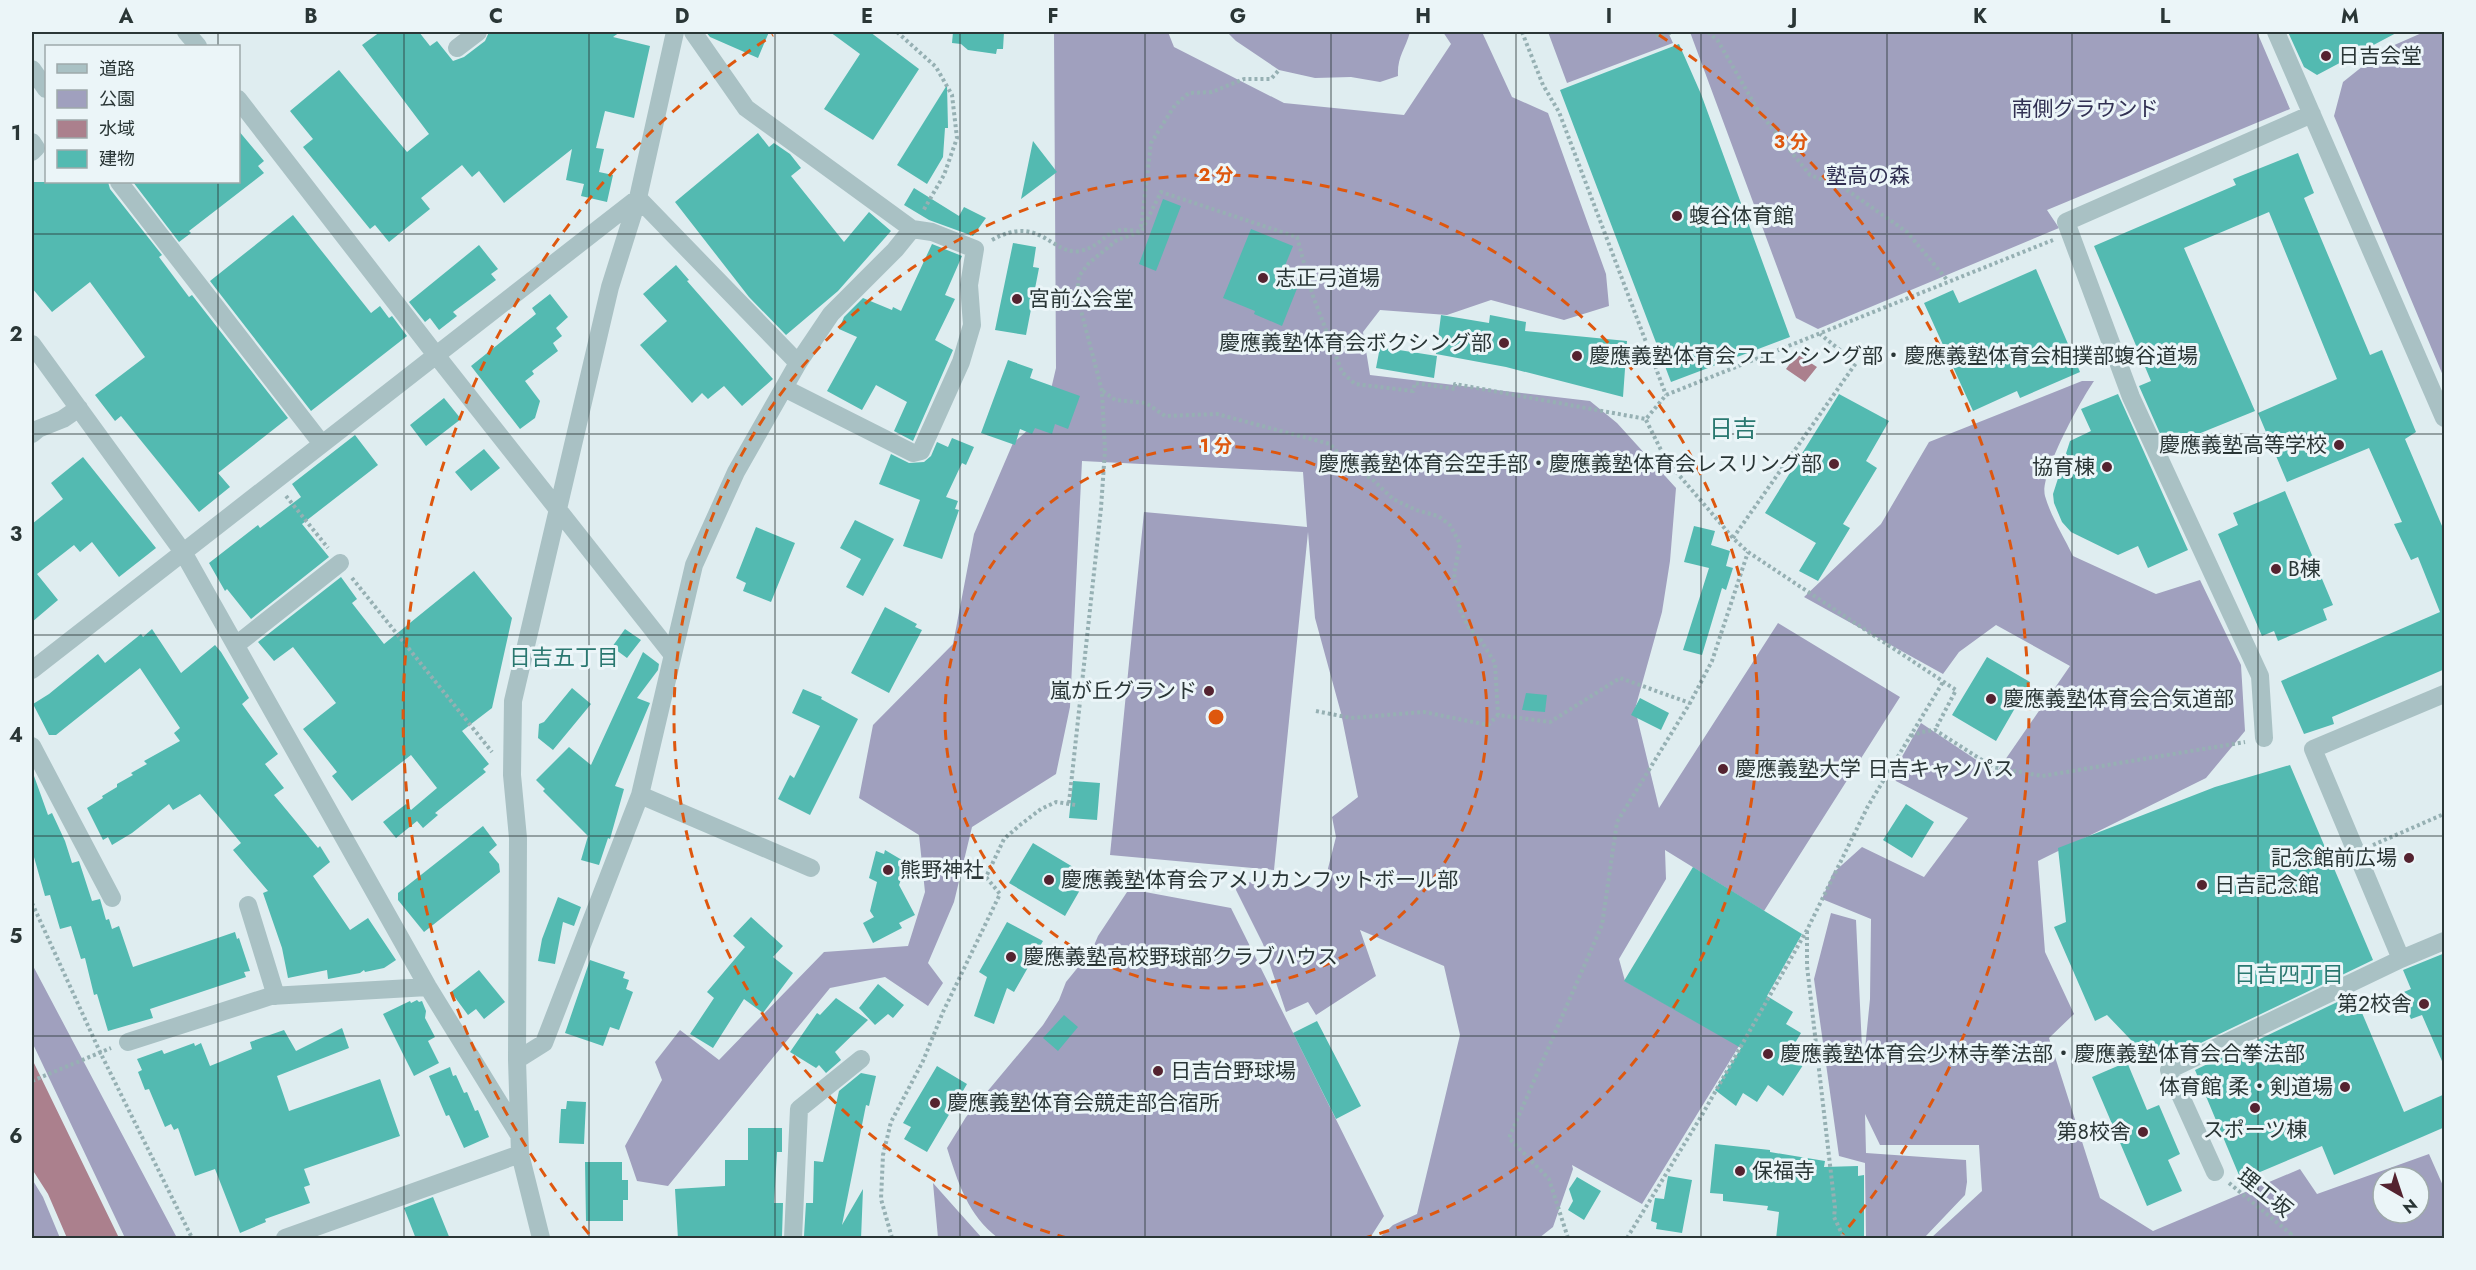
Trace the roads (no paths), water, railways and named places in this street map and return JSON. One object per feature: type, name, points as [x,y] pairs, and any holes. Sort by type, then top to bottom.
[{"type":"street","points":[[186,32],[197,45]]},
{"type":"street","points":[[457,48],[478,32]]},
{"type":"street","points":[[541,1239],[520,1145],[517,1060],[518,838],[512,775],[513,701],[610,287],[638,198],[675,32]]},
{"type":"street","points":[[693,32],[746,108],[912,229],[932,232],[975,249],[969,285],[972,325],[962,362],[921,451],[913,453],[784,388]]},
{"type":"street","points":[[2276,32],[2445,418]]},
{"type":"street","points":[[32,69],[45,88]]},
{"type":"street","points":[[240,102],[672,654]]},
{"type":"street","points":[[2264,738],[2260,676],[2131,397],[2066,222],[2312,114]]},
{"type":"street","points":[[32,142],[36,148],[32,152]]},
{"type":"street","points":[[120,183],[322,444]]},
{"type":"street","points":[[34,662],[183,552],[638,198]]},
{"type":"street","points":[[638,198],[798,363]]},
{"type":"street","points":[[517,1060],[544,1043],[640,795],[694,565],[736,472],[798,363],[831,314],[895,250],[912,229]]},
{"type":"street","points":[[32,344],[183,552],[520,1145]]},
{"type":"street","points":[[32,434],[38,429],[63,419],[79,408]]},
{"type":"street","points":[[236,645],[340,564]]},
{"type":"street","points":[[2401,959],[2313,749],[2445,694]]},
{"type":"street","points":[[32,746],[111,898]]},
{"type":"street","points":[[640,795],[811,868]]},
{"type":"street","points":[[248,905],[276,996]]},
{"type":"street","points":[[2215,1172],[2169,1070],[2401,959],[2445,941]]},
{"type":"street","points":[[128,1042],[276,996],[429,987]]},
{"type":"street","points":[[793,1239],[799,1109],[861,1059]]},
{"type":"street","points":[[285,1239],[520,1145]]},
{"type":"water","points":[[1797,354],[1817,367],[1805,382],[1786,369]]},
{"type":"water","points":[[32,1059],[119,1238],[67,1238],[48,1194],[32,1169]]},
{"type":"place","name":"日吉会堂","points":[[2326,56]]},
{"type":"place","name":"蝮谷体育館","points":[[1677,216]]},
{"type":"place","name":"志正弓道場","points":[[1263,278]]},
{"type":"place","name":"宮前公会堂","points":[[1017,299]]},
{"type":"place","name":"慶應義塾体育会ボクシング部","points":[[1504,343]]},
{"type":"place","name":"慶應義塾体育会フェンシング部・慶應義塾体育会相撲部蝮谷道場","points":[[1577,356]]},
{"type":"place","name":"慶應義塾高等学校","points":[[2339,445]]},
{"type":"place","name":"慶應義塾体育会空手部・慶應義塾体育会レスリング部","points":[[1834,464]]},
{"type":"place","name":"協育棟","points":[[2107,467]]},
{"type":"place","name":"B棟","points":[[2276,569]]},
{"type":"place","name":"嵐が丘グランド","points":[[1209,691]]},
{"type":"place","name":"慶應義塾体育会合気道部","points":[[1991,699]]},
{"type":"place","name":"慶應義塾大学 日吉キャンパス","points":[[1723,769]]},
{"type":"place","name":"記念館前広場","points":[[2409,858]]},
{"type":"place","name":"熊野神社","points":[[888,870]]},
{"type":"place","name":"慶應義塾体育会アメリカンフットボール部","points":[[1049,880]]},
{"type":"place","name":"日吉記念館","points":[[2202,885]]},
{"type":"place","name":"慶應義塾高校野球部クラブハウス","points":[[1011,957]]},
{"type":"place","name":"第2校舎","points":[[2424,1004]]},
{"type":"place","name":"慶應義塾体育会少林寺拳法部・慶應義塾体育会合拳法部","points":[[1768,1054]]},
{"type":"place","name":"日吉台野球場","points":[[1158,1071]]},
{"type":"place","name":"体育館 柔・剣道場","points":[[2345,1087]]},
{"type":"place","name":"慶應義塾体育会競走部合宿所","points":[[935,1103]]},
{"type":"place","name":"スポーツ棟","points":[[2255,1108]]},
{"type":"place","name":"第8校舎","points":[[2143,1132]]},
{"type":"place","name":"保福寺","points":[[1740,1171]]},
{"type":"district","name":"日吉","points":[[1733,428]]},
{"type":"district","name":"日吉五丁目","points":[[564,657]]},
{"type":"district","name":"日吉四丁目","points":[[2289,974]]},
{"type":"park label","name":"南側グラウンド","points":[[2085,109]]},
{"type":"park label","name":"塾高の森","points":[[1868,176]]}]
